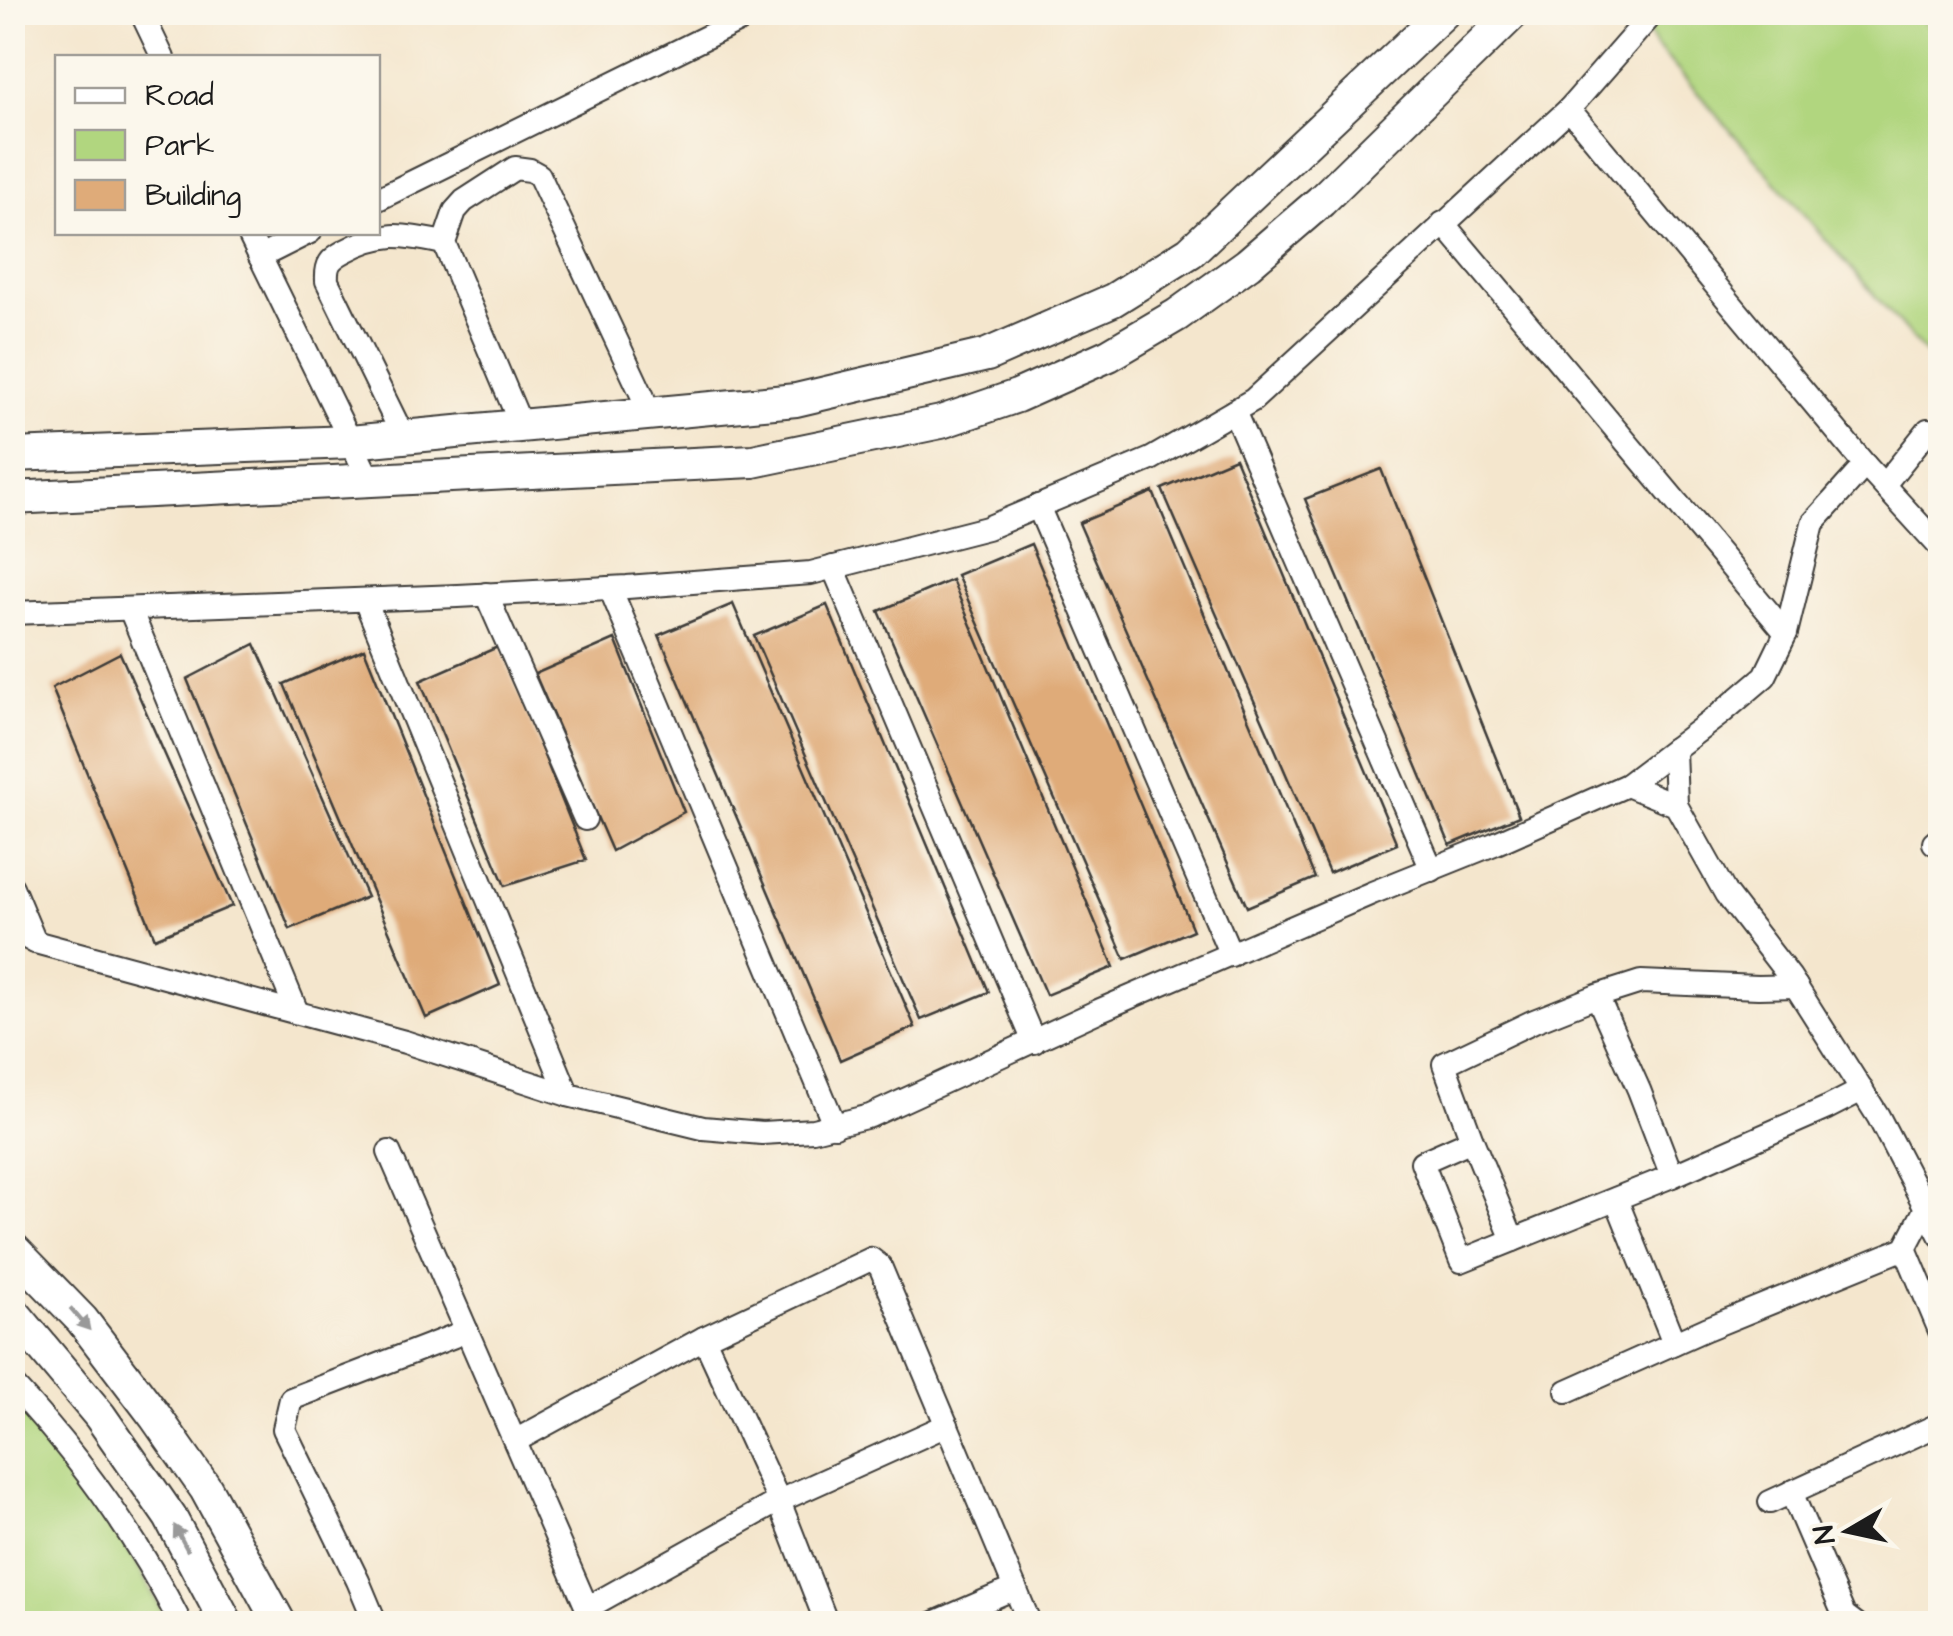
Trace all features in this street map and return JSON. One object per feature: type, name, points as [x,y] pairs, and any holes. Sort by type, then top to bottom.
[{"type":"street","points":[[141,12],[162,55]]},
{"type":"street","points":[[12,455],[350,442],[796,400],[987,355],[1112,300],[1190,252],[1444,12]]},
{"type":"street","points":[[12,498],[753,461],[941,422],[1017,396],[1109,355],[1177,315],[1248,264],[1321,201],[1514,12]]},
{"type":"street","points":[[12,613],[610,588],[811,572],[987,528],[1151,459],[1253,400],[1569,110],[1654,12]]},
{"type":"street","points":[[380,199],[756,13]]},
{"type":"street","points":[[1569,110],[1864,466],[1940,547]]},
{"type":"street","points":[[521,426],[444,243],[455,211],[464,201],[515,168],[539,176],[643,397],[646,414]]},
{"type":"street","points":[[1444,223],[1786,633]]},
{"type":"street","points":[[249,235],[370,482]]},
{"type":"street","points":[[260,257],[304,235]]},
{"type":"street","points":[[403,436],[327,282],[326,269],[331,259],[365,240],[392,235],[444,243]]},
{"type":"street","points":[[1234,411],[1432,870]]},
{"type":"street","points":[[1884,486],[1928,430]]},
{"type":"street","points":[[12,930],[35,942],[405,1042],[568,1095],[703,1128],[762,1132],[835,1126],[870,1116],[1098,1011],[1627,784],[1765,676],[1786,633],[1813,522],[1864,466]]},
{"type":"street","points":[[1038,506],[1231,955]]},
{"type":"street","points":[[832,567],[1034,1042]]},
{"type":"street","points":[[610,588],[835,1126]]},
{"type":"street","points":[[486,594],[585,820]]},
{"type":"street","points":[[364,600],[568,1095]]},
{"type":"street","points":[[130,609],[297,1012]]},
{"type":"street","points":[[1674,749],[1676,805],[1726,894],[1793,982],[1878,1116],[1940,1236]]},
{"type":"street","points":[[1627,784],[1676,805]]},
{"type":"street","points":[[12,886],[35,942]]},
{"type":"street","points":[[1513,1240],[1444,1064],[1534,1020],[1641,982],[1758,987],[1793,982]]},
{"type":"street","points":[[1597,996],[1672,1176]]},
{"type":"street","points":[[1472,1140],[1422,1162],[1462,1261],[1672,1176],[1862,1090]]},
{"type":"street","points":[[390,1152],[591,1616],[779,1502],[947,1425]]},
{"type":"street","points":[[1616,1199],[1674,1343]]},
{"type":"street","points":[[1567,1390],[1906,1248],[1926,1208]]},
{"type":"street","points":[[12,1248],[82,1320],[206,1488],[280,1624]]},
{"type":"street","points":[[1906,1248],[1940,1330]]},
{"type":"street","points":[[515,1441],[704,1338],[871,1260],[880,1266],[1030,1624]]},
{"type":"street","points":[[12,1311],[100,1416],[170,1517],[227,1624]]},
{"type":"street","points":[[376,1624],[284,1430],[291,1399],[467,1331]]},
{"type":"street","points":[[704,1338],[779,1502],[826,1624]]},
{"type":"street","points":[[12,1384],[74,1456],[125,1529],[181,1624]]},
{"type":"street","points":[[1856,1624],[1844,1616],[1780,1497],[1940,1424]]},
{"type":"street","points":[[932,1624],[1015,1588]]},
{"type":"green space","points":[[1638,13],[1917,13],[1940,39],[1940,370],[1654,43]]},
{"type":"green space","points":[[12,1378],[108,1511],[169,1623],[13,1623]]},
{"type":"building","points":[[1235,458],[1397,844],[1329,873],[1162,489]]},
{"type":"building","points":[[1381,469],[1519,816],[1450,845],[1305,499]]},
{"type":"building","points":[[1153,492],[1315,878],[1247,907],[1079,523]]},
{"type":"building","points":[[1031,544],[1193,930],[1125,959],[957,575]]},
{"type":"building","points":[[952,580],[1114,967],[1046,995],[879,611]]},
{"type":"building","points":[[733,604],[915,1027],[840,1060],[659,635]]},
{"type":"building","points":[[827,605],[989,992],[921,1020],[754,636]]},
{"type":"building","points":[[615,639],[684,812],[612,851],[535,674]]},
{"type":"building","points":[[255,644],[367,897],[290,929],[187,679]]},
{"type":"building","points":[[500,646],[586,860],[505,886],[420,681]]},
{"type":"building","points":[[364,649],[500,985],[426,1018],[284,684]]},
{"type":"building","points":[[120,653],[232,906],[155,938],[52,688]]}]
